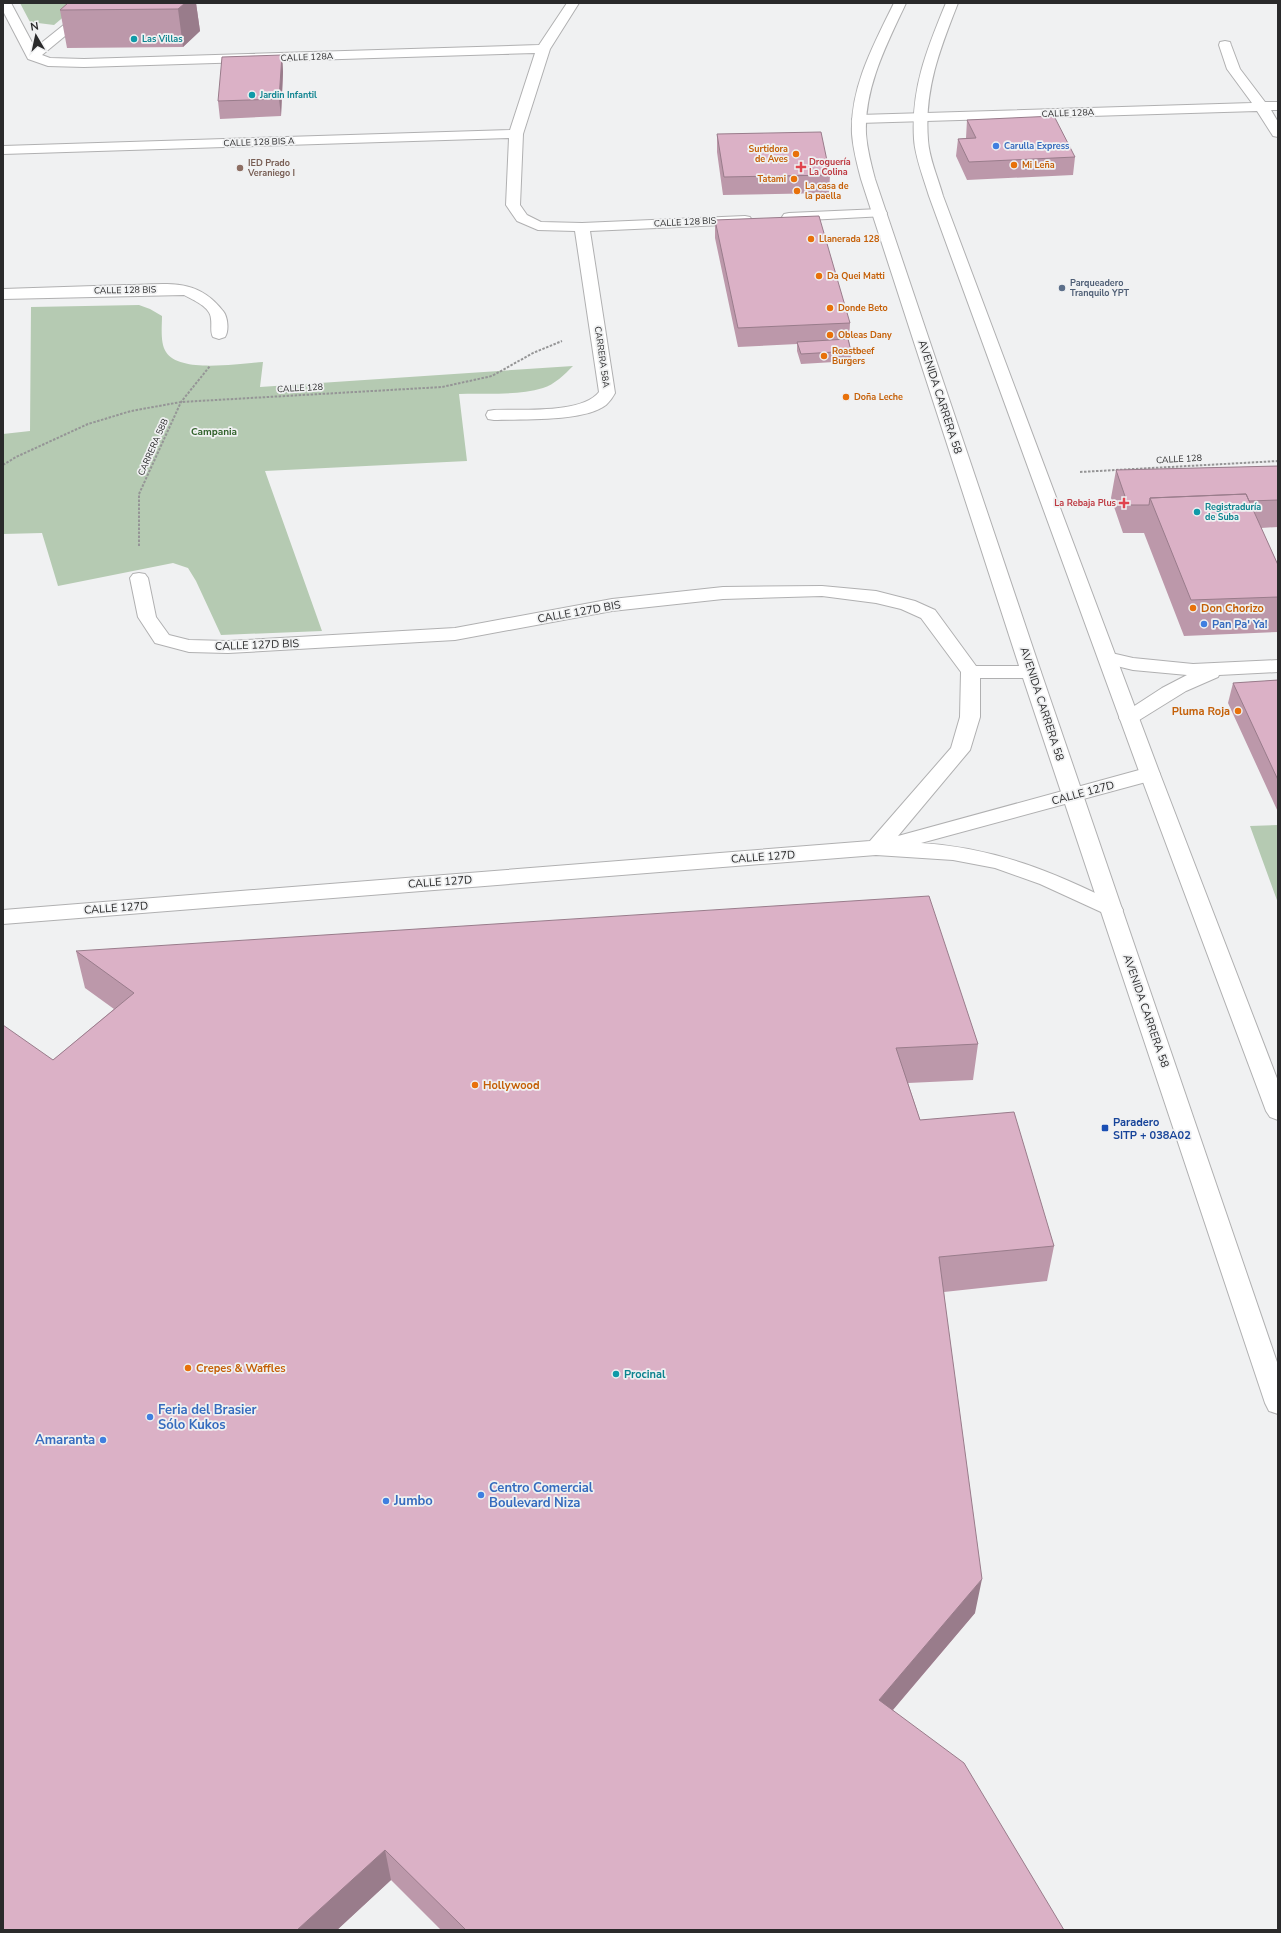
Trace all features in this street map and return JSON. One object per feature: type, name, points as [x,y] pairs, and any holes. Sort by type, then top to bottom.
[{"type":"street","points":[[5,3],[33,56],[99,3]]},
{"type":"street","points":[[516,134],[543,49],[569,3]]},
{"type":"street","name":"AVENIDA CARRERA 58","points":[[900,3],[866,80],[859,119],[862,155],[868,179],[1031,672],[1278,1404]]},
{"type":"street","points":[[952,3],[931,55],[925,80],[921,117],[921,141],[936,196],[1129,718],[1278,1111]]},
{"type":"street","points":[[1225,45],[1234,69],[1262,107],[1278,133]]},
{"type":"street","name":"CALLE 128A","points":[[33,56],[48,62],[92,63],[543,49]]},
{"type":"street","name":"CALLE 128A","points":[[859,119],[1278,106]]},
{"type":"street","name":"CALLE 128 BIS A","points":[[3,150],[516,134]]},
{"type":"street","name":"CALLE 128 BIS","points":[[516,134],[512,204],[522,218],[538,226],[582,227],[757,219]]},
{"type":"street","points":[[773,218],[880,214]]},
{"type":"street","name":"CARRERA 58A","points":[[494,415],[569,411],[585,408],[599,402],[607,393],[582,227]]},
{"type":"street","name":"CALLE 128 BIS","points":[[3,294],[126,290],[187,290],[207,301],[219,316],[218,334]]},
{"type":"street","name":"CALLE 127D BIS","points":[[139,578],[147,617],[162,639],[189,646],[228,647],[455,634],[612,605],[723,593],[822,591],[851,594],[876,597],[908,605],[928,614],[972,672]]},
{"type":"street","points":[[1107,658],[1164,668],[1193,670],[1278,666]]},
{"type":"street","points":[[1129,718],[1196,678],[1224,669]]},
{"type":"street","points":[[876,848],[960,750],[970,717],[972,672],[1031,672]]},
{"type":"street","name":"CALLE 127D","points":[[876,848],[1150,774]]},
{"type":"street","name":"CALLE 127D","points":[[3,916],[876,848],[946,852],[1010,865],[1054,880],[1112,910]]},
{"type":"path","name":"CALLE 128","points":[[3,465],[16,457],[88,424],[130,411],[180,402],[442,387],[492,376],[533,353],[577,335],[598,330]]},
{"type":"path","name":"CARRERA 58B","points":[[139,578],[139,494],[180,402],[209,367],[218,334]]},
{"type":"path","name":"CALLE 128","points":[[1080,472],[1278,461]]},
{"type":"green space","points":[[20,3],[80,3],[54,25],[30,22]]},
{"type":"green space","points":[[139,305],[162,316],[164,348],[173,359],[184,363],[211,366],[263,362],[260,387],[573,366],[563,376],[547,387],[533,391],[501,394],[459,394],[467,461],[265,471],[322,631],[221,635],[196,581],[188,568],[173,563],[58,586],[42,533],[3,534],[3,434],[30,431],[31,307]]},
{"type":"green space","points":[[1278,825],[1278,903],[1250,826]]},
{"type":"building","points":[[68,3],[185,3],[178,9],[60,10]]},
{"type":"building","points":[[282,55],[279,99],[218,101],[222,57]]},
{"type":"building","points":[[1054,116],[1075,157],[969,162],[958,139],[976,138],[967,120]]},
{"type":"building","points":[[821,132],[830,175],[724,177],[717,134]]},
{"type":"building","points":[[819,216],[850,323],[738,328],[715,220]]},
{"type":"building","points":[[848,339],[851,351],[801,354],[797,342]]},
{"type":"building","points":[[1278,466],[1278,500],[1249,501],[1246,494],[1150,498],[1149,505],[1128,505],[1116,470]]},
{"type":"building","points":[[1246,494],[1278,565],[1278,597],[1191,600],[1150,498]]},
{"type":"building","points":[[1278,680],[1278,780],[1233,683]]},
{"type":"building","name":"Centro Comercial Boulevard Niza","points":[[929,896],[978,1044],[896,1048],[920,1120],[1014,1112],[1054,1246],[939,1257],[982,1579],[879,1700],[964,1763],[1064,1930],[466,1930],[385,1850],[297,1930],[3,1930],[3,1025],[53,1060],[134,993],[76,951]]},
{"type":"place","name":"Las Villas","points":[[134,39]]},
{"type":"place","name":"Jardin Infantil","points":[[252,95]]},
{"type":"place","name":"Carulla Express","points":[[996,146]]},
{"type":"place","name":"Surtidora de Aves","points":[[796,154]]},
{"type":"place","name":"Mi Leña","points":[[1014,165]]},
{"type":"place","name":"Droguería La Colina","points":[[801,167]]},
{"type":"place","name":"IED Prado Veraniego I","points":[[240,168]]},
{"type":"place","name":"Tatami","points":[[794,179]]},
{"type":"place","name":"La casa de la paella","points":[[797,191]]},
{"type":"place","name":"Llanerada 128","points":[[811,239]]},
{"type":"place","name":"Da Quei Matti","points":[[819,276]]},
{"type":"place","name":"Parqueadero Tranquilo YPT","points":[[1062,288]]},
{"type":"place","name":"Donde Beto","points":[[830,308]]},
{"type":"place","name":"Obleas Dany","points":[[830,335]]},
{"type":"place","name":"Roastbeef Burgers","points":[[824,356]]},
{"type":"place","name":"Doña Leche","points":[[846,397]]},
{"type":"place","name":"La Rebaja Plus","points":[[1124,503]]},
{"type":"place","name":"Registraduría de Suba","points":[[1197,512]]},
{"type":"place","name":"Don Chorizo","points":[[1193,608]]},
{"type":"place","name":"Pan Pa' Ya!","points":[[1204,624]]},
{"type":"place","name":"Pluma Roja","points":[[1238,711]]},
{"type":"place","name":"Hollywood","points":[[475,1085]]},
{"type":"place","name":"Paradero SITP + 038A02","points":[[1105,1128]]},
{"type":"place","name":"Crepes & Waffles","points":[[188,1368]]},
{"type":"place","name":"Procinal","points":[[616,1374]]},
{"type":"place","name":"Feria del Brasier Sólo Kukos","points":[[150,1417]]},
{"type":"place","name":"Amaranta","points":[[103,1440]]},
{"type":"place","name":"Centro Comercial Boulevard Niza","points":[[481,1495]]},
{"type":"place","name":"Jumbo","points":[[386,1501]]},
{"type":"district","name":"Campania","points":[[214,432]]}]
